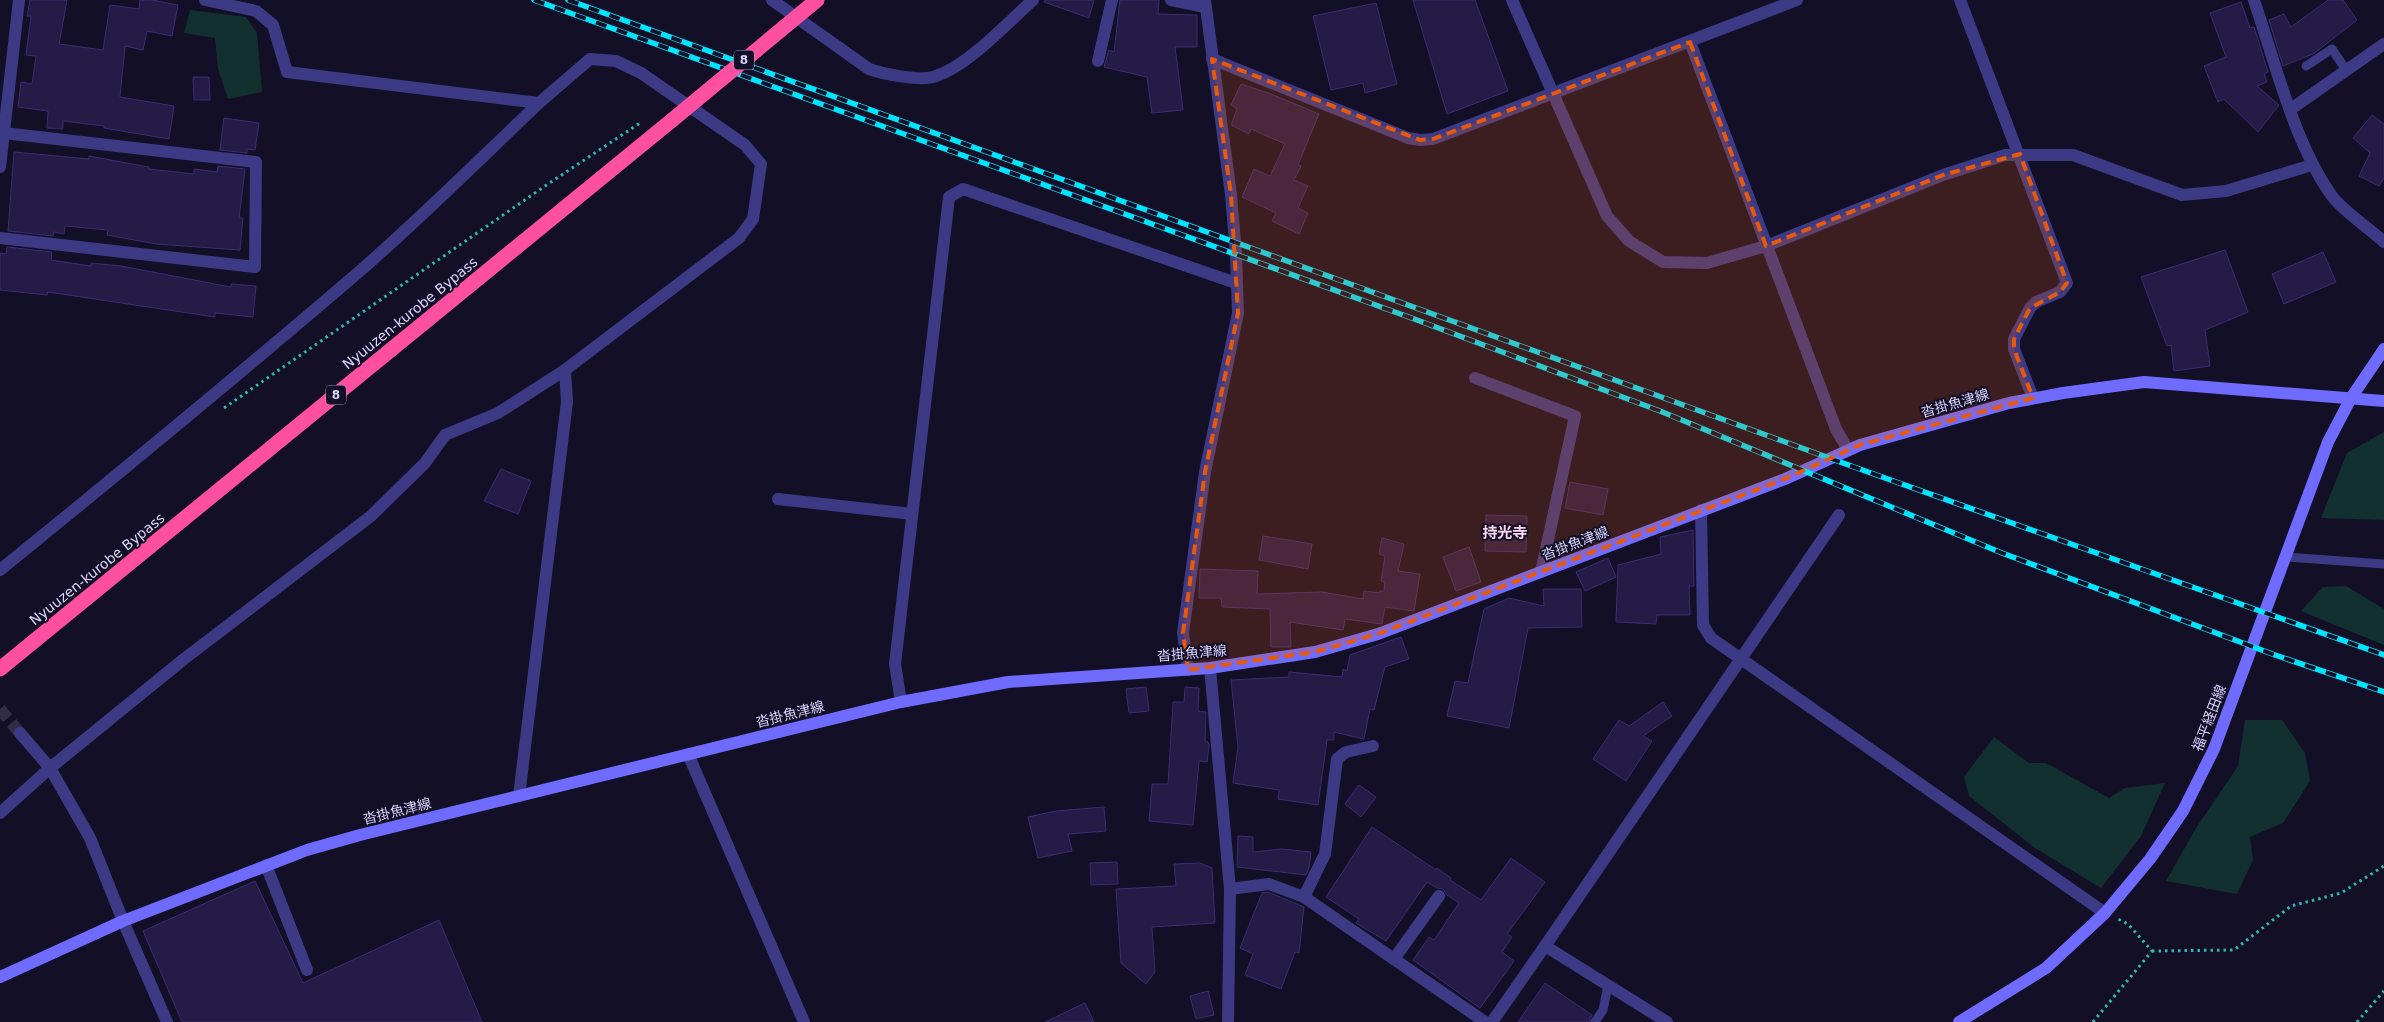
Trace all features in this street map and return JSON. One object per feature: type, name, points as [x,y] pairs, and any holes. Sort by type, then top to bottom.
[{"type":"highway","name":"Nyuuzen-kurobe Bypass","points":[[0,669],[817,0]]},
{"type":"main road","name":"福平経田線","points":[[1960,1022],[2046,968],[2105,913],[2150,859],[2183,811],[2214,749],[2328,442],[2351,398],[2384,349]]},
{"type":"main road","name":"沓掛魚津線","points":[[0,977],[123,920],[266,865],[308,850],[360,835],[900,702],[1008,682],[1210,668],[1316,652],[1378,634],[1701,510],[1785,480],[1860,445],[2009,403],[2144,382],[2384,401]]},
{"type":"street","points":[[0,167],[19,0]]},
{"type":"street","points":[[205,0],[256,11],[273,25],[287,72],[539,103]]},
{"type":"street","points":[[772,0],[869,69],[885,75],[932,78],[956,67],[1033,0]]},
{"type":"street","points":[[1098,61],[1112,0]]},
{"type":"street","points":[[1171,0],[1205,4],[1231,195],[1238,313],[1205,472],[1183,633],[1188,670]]},
{"type":"street","points":[[1512,0],[1607,216],[1629,241],[1663,262],[1707,263],[1766,246],[1943,175],[2005,155],[2073,155],[2182,195],[2226,191],[2312,165]]},
{"type":"street","points":[[1212,59],[1408,138],[1420,140],[1433,138],[1797,0]]},
{"type":"street","points":[[1960,0],[2020,154],[2067,283],[2060,292],[2036,302],[2030,308],[2014,339],[2014,349],[2033,398]]},
{"type":"street","points":[[2254,0],[2290,108],[2312,165],[2334,198],[2384,242]]},
{"type":"street","points":[[1690,42],[1836,428],[1848,450]]},
{"type":"street","points":[[2290,108],[2384,44]]},
{"type":"street","points":[[0,570],[153,446],[360,270],[431,207],[539,103],[590,59],[616,61],[641,73],[745,145],[761,164],[754,219],[739,238],[565,370],[498,413],[445,435],[426,463],[371,516],[184,658],[50,768],[0,813]]},
{"type":"street","points":[[0,238],[255,267],[256,162],[4,133]]},
{"type":"street","points":[[900,702],[895,664],[949,198],[963,189],[1236,283]]},
{"type":"street","points":[[520,796],[567,402],[565,370]]},
{"type":"street","points":[[1475,378],[1575,416],[1540,572]]},
{"type":"street","points":[[778,499],[912,514]]},
{"type":"street","points":[[1701,510],[1703,625],[1711,638],[2105,913]]},
{"type":"street","points":[[1492,1022],[1839,515]]},
{"type":"street","points":[[1210,668],[1230,888],[1228,1022]]},
{"type":"street","points":[[20,733],[50,768],[90,838],[167,1022]]},
{"type":"street","points":[[1304,897],[1326,854],[1337,759],[1346,752],[1373,746]]},
{"type":"street","points":[[688,754],[804,1022]]},
{"type":"street","points":[[266,865],[307,970]]},
{"type":"street","points":[[1230,888],[1269,884],[1304,897],[1485,1022]]},
{"type":"street","points":[[1394,959],[1439,896]]},
{"type":"street","points":[[1545,946],[1667,1022]]},
{"type":"lane","points":[[2306,66],[2332,48],[2346,70]]},
{"type":"lane","points":[[2285,557],[2384,564]]},
{"type":"lane","points":[[1595,1022],[1602,1010],[1608,985]]},
{"type":"path","points":[[220,411],[545,186],[643,121]]},
{"type":"path","points":[[2105,913],[2128,924],[2152,951],[2234,950],[2291,906],[2341,893],[2384,866]]},
{"type":"path","points":[[2093,1022],[2152,951]]},
{"type":"path","points":[[2357,1022],[2384,991]]},
{"type":"highlighted area","points":[[1690,42],[1766,246],[1943,175],[2020,154],[2067,283],[2060,292],[2030,308],[2014,339],[2014,349],[2033,398],[1860,445],[1785,479],[1378,634],[1315,652],[1188,670],[1183,633],[1205,472],[1238,313],[1231,195],[1212,59],[1420,140],[1433,139]]},
{"type":"green space","points":[[190,10],[246,17],[257,33],[262,92],[228,99],[218,69],[215,38],[184,33]]},
{"type":"green space","points":[[2384,432],[2384,520],[2321,518],[2347,453]]},
{"type":"green space","points":[[2346,586],[2384,609],[2384,645],[2301,611],[2323,587]]},
{"type":"green space","points":[[2245,720],[2282,720],[2305,753],[2310,781],[2283,823],[2250,837],[2253,860],[2237,894],[2166,881],[2196,828],[2238,766]]},
{"type":"green space","points":[[1994,737],[2029,763],[2046,763],[2109,798],[2125,788],[2165,783],[2141,836],[2101,888],[2035,848],[1969,796],[1964,777]]},
{"type":"building","points":[[30,0],[67,0],[59,44],[103,50],[110,5],[139,9],[140,0],[152,0],[178,5],[172,36],[147,31],[143,50],[125,46],[120,97],[174,106],[169,139],[104,128],[104,126],[63,121],[63,129],[47,128],[48,111],[18,107],[21,82],[32,84],[36,56],[26,55],[31,16],[27,16]]},
{"type":"building","points":[[1045,0],[1094,0],[1089,18],[1044,2]]},
{"type":"building","points":[[1120,0],[1159,0],[1158,14],[1197,15],[1197,47],[1175,47],[1183,110],[1152,113],[1147,77],[1104,67],[1109,50],[1114,52]]},
{"type":"building","points":[[1413,0],[1475,0],[1508,91],[1447,114]]},
{"type":"building","points":[[2328,0],[2343,0],[2357,20],[2313,54],[2283,66],[2269,20],[2284,14],[2291,27]]},
{"type":"building","points":[[2241,2],[2250,28],[2254,27],[2268,72],[2264,74],[2267,82],[2257,86],[2279,105],[2258,132],[2224,99],[2218,102],[2204,66],[2226,57],[2210,13]]},
{"type":"building","points":[[1376,3],[1397,84],[1365,93],[1363,83],[1331,90],[1313,16]]},
{"type":"building","points":[[193,77],[209,77],[210,100],[194,100]]},
{"type":"building","points":[[1241,84],[1319,114],[1298,165],[1301,166],[1294,180],[1308,186],[1298,208],[1308,213],[1299,234],[1272,221],[1276,213],[1242,197],[1254,169],[1270,176],[1285,144],[1251,129],[1249,134],[1231,125],[1237,109],[1231,105]]},
{"type":"building","points":[[2372,115],[2384,124],[2384,178],[2379,186],[2359,176],[2370,153],[2353,138]]},
{"type":"building","points":[[224,118],[259,123],[255,150],[247,149],[247,153],[220,150]]},
{"type":"building","points":[[14,152],[89,159],[89,156],[149,167],[149,169],[194,174],[194,169],[217,172],[218,166],[245,169],[239,218],[243,218],[240,250],[156,244],[107,235],[108,230],[65,226],[64,234],[54,232],[53,236],[8,231]]},
{"type":"building","points":[[7,247],[52,252],[51,260],[91,266],[91,263],[121,266],[231,287],[231,284],[256,286],[253,317],[215,313],[215,317],[48,292],[47,295],[0,290],[0,253],[6,254]]},
{"type":"building","points":[[2225,250],[2248,312],[2205,330],[2210,366],[2174,371],[2171,345],[2167,346],[2141,277]]},
{"type":"building","points":[[2323,252],[2336,282],[2284,304],[2272,274]]},
{"type":"building","points":[[501,469],[531,481],[518,514],[484,501]]},
{"type":"building","points":[[1570,482],[1608,489],[1603,515],[1565,508]]},
{"type":"building","points":[[1486,515],[1527,516],[1526,552],[1485,551]]},
{"type":"building","points":[[1693,530],[1694,586],[1689,586],[1690,615],[1657,615],[1656,624],[1616,622],[1618,565],[1661,554],[1660,537]]},
{"type":"building","points":[[1263,536],[1312,544],[1308,569],[1259,560]]},
{"type":"building","points":[[1382,538],[1404,544],[1398,571],[1420,574],[1414,611],[1385,607],[1382,624],[1345,619],[1343,630],[1290,622],[1291,647],[1271,647],[1270,609],[1222,607],[1221,598],[1199,598],[1200,569],[1258,571],[1257,594],[1322,592],[1363,599],[1364,591],[1380,593],[1380,591],[1384,591],[1385,582],[1381,581],[1385,556],[1379,554]]},
{"type":"building","points":[[1469,547],[1481,582],[1456,591],[1443,557]]},
{"type":"building","points":[[1608,558],[1616,577],[1585,591],[1576,572]]},
{"type":"building","points":[[1543,589],[1581,589],[1582,627],[1528,628],[1509,728],[1447,716],[1455,681],[1468,683],[1484,609],[1509,598],[1544,606]]},
{"type":"building","points":[[1401,637],[1409,659],[1385,667],[1374,710],[1370,709],[1364,739],[1334,732],[1334,740],[1327,740],[1318,805],[1278,799],[1279,790],[1233,783],[1238,747],[1231,680],[1289,677],[1289,672],[1342,677],[1343,669],[1347,671],[1350,655]]},
{"type":"building","points":[[1146,687],[1149,711],[1129,713],[1126,689]]},
{"type":"building","points":[[1185,687],[1199,688],[1198,711],[1206,712],[1205,741],[1209,745],[1207,762],[1199,761],[1193,825],[1149,821],[1152,784],[1168,784],[1173,702],[1184,702]]},
{"type":"building","points":[[1663,702],[1672,716],[1643,736],[1652,741],[1626,781],[1593,759],[1619,720],[1629,726]]},
{"type":"building","points":[[1359,785],[1376,797],[1361,817],[1345,804]]},
{"type":"building","points":[[1104,807],[1106,831],[1068,834],[1072,851],[1038,858],[1028,817],[1056,811]]},
{"type":"building","points":[[1372,827],[1436,870],[1437,868],[1451,878],[1450,880],[1481,900],[1511,858],[1545,882],[1507,934],[1512,937],[1502,952],[1514,961],[1480,1008],[1413,960],[1429,937],[1434,940],[1459,903],[1447,895],[1443,889],[1427,882],[1386,941],[1356,923],[1359,919],[1326,897]]},
{"type":"building","points":[[1238,836],[1253,837],[1253,852],[1282,849],[1311,852],[1306,875],[1237,867]]},
{"type":"building","points":[[1117,862],[1118,884],[1091,885],[1090,863]]},
{"type":"building","points":[[1200,863],[1212,868],[1215,923],[1152,927],[1155,972],[1146,984],[1121,963],[1116,889],[1176,886],[1174,864]]},
{"type":"building","points":[[255,881],[303,983],[439,920],[482,1022],[182,1022],[143,931]]},
{"type":"building","points":[[1268,892],[1304,907],[1299,953],[1295,952],[1281,989],[1245,975],[1253,954],[1240,948],[1262,893]]},
{"type":"building","points":[[1545,983],[1592,1015],[1589,1022],[1518,1022]]},
{"type":"building","points":[[1208,991],[1214,1015],[1196,1019],[1190,996]]},
{"type":"building","points":[[1085,1003],[1094,1022],[1045,1022]]},
{"type":"tunnel","points":[[0,709],[20,733]]},
{"type":"railway","points":[[534,0],[1417,320],[1660,411],[2002,553],[2275,655],[2384,692]]},
{"type":"railway","points":[[568,0],[1854,467],[2384,655]]},
{"type":"district","name":"持光寺","points":[[1505,533]]}]
